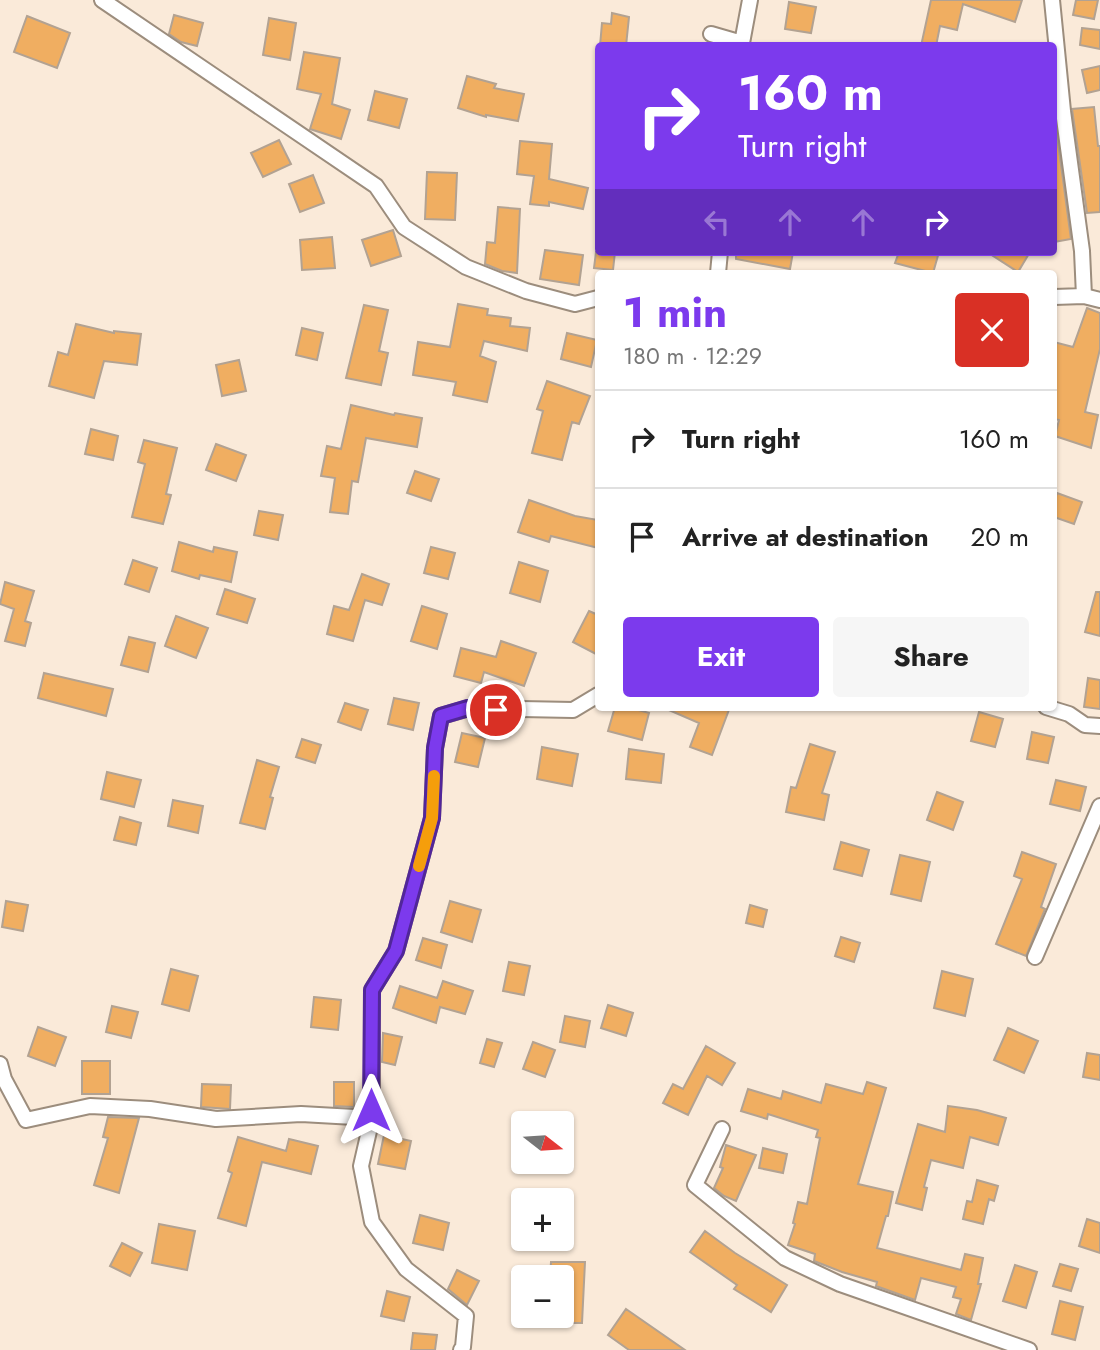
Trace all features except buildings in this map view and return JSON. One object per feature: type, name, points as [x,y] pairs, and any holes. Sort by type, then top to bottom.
[{"type":"street","points":[[102,0],[376,186],[404,227],[466,267],[526,291],[575,304],[595,300]]},
{"type":"street","points":[[742,42],[750,0]]},
{"type":"street","points":[[1052,0],[1056,42]]},
{"type":"street","points":[[711,34],[736,42]]},
{"type":"street","points":[[1057,50],[1082,251],[1084,296]]},
{"type":"street","points":[[1057,297],[1084,296],[1100,300]]},
{"type":"street","points":[[461,1350],[466,1316],[406,1269],[372,1222],[361,1166],[372,1118],[372,990],[396,951],[432,818],[435,748],[441,716],[468,708],[573,710],[595,697]]},
{"type":"street","points":[[1057,710],[1069,714],[1085,725],[1100,726]]},
{"type":"street","points":[[1035,957],[1100,806]]},
{"type":"street","points":[[0,1064],[4,1079],[26,1120],[90,1106],[150,1109],[216,1119],[302,1114],[372,1118]]},
{"type":"street","points":[[722,1129],[695,1185],[785,1258],[840,1284],[1029,1350]]},
{"type":"slow traffic","points":[[419,866],[432,818],[434,776]]},
{"type":"route","points":[[371,1110],[372,990],[396,951],[432,818],[435,748],[441,716],[468,708],[496,710]]}]
